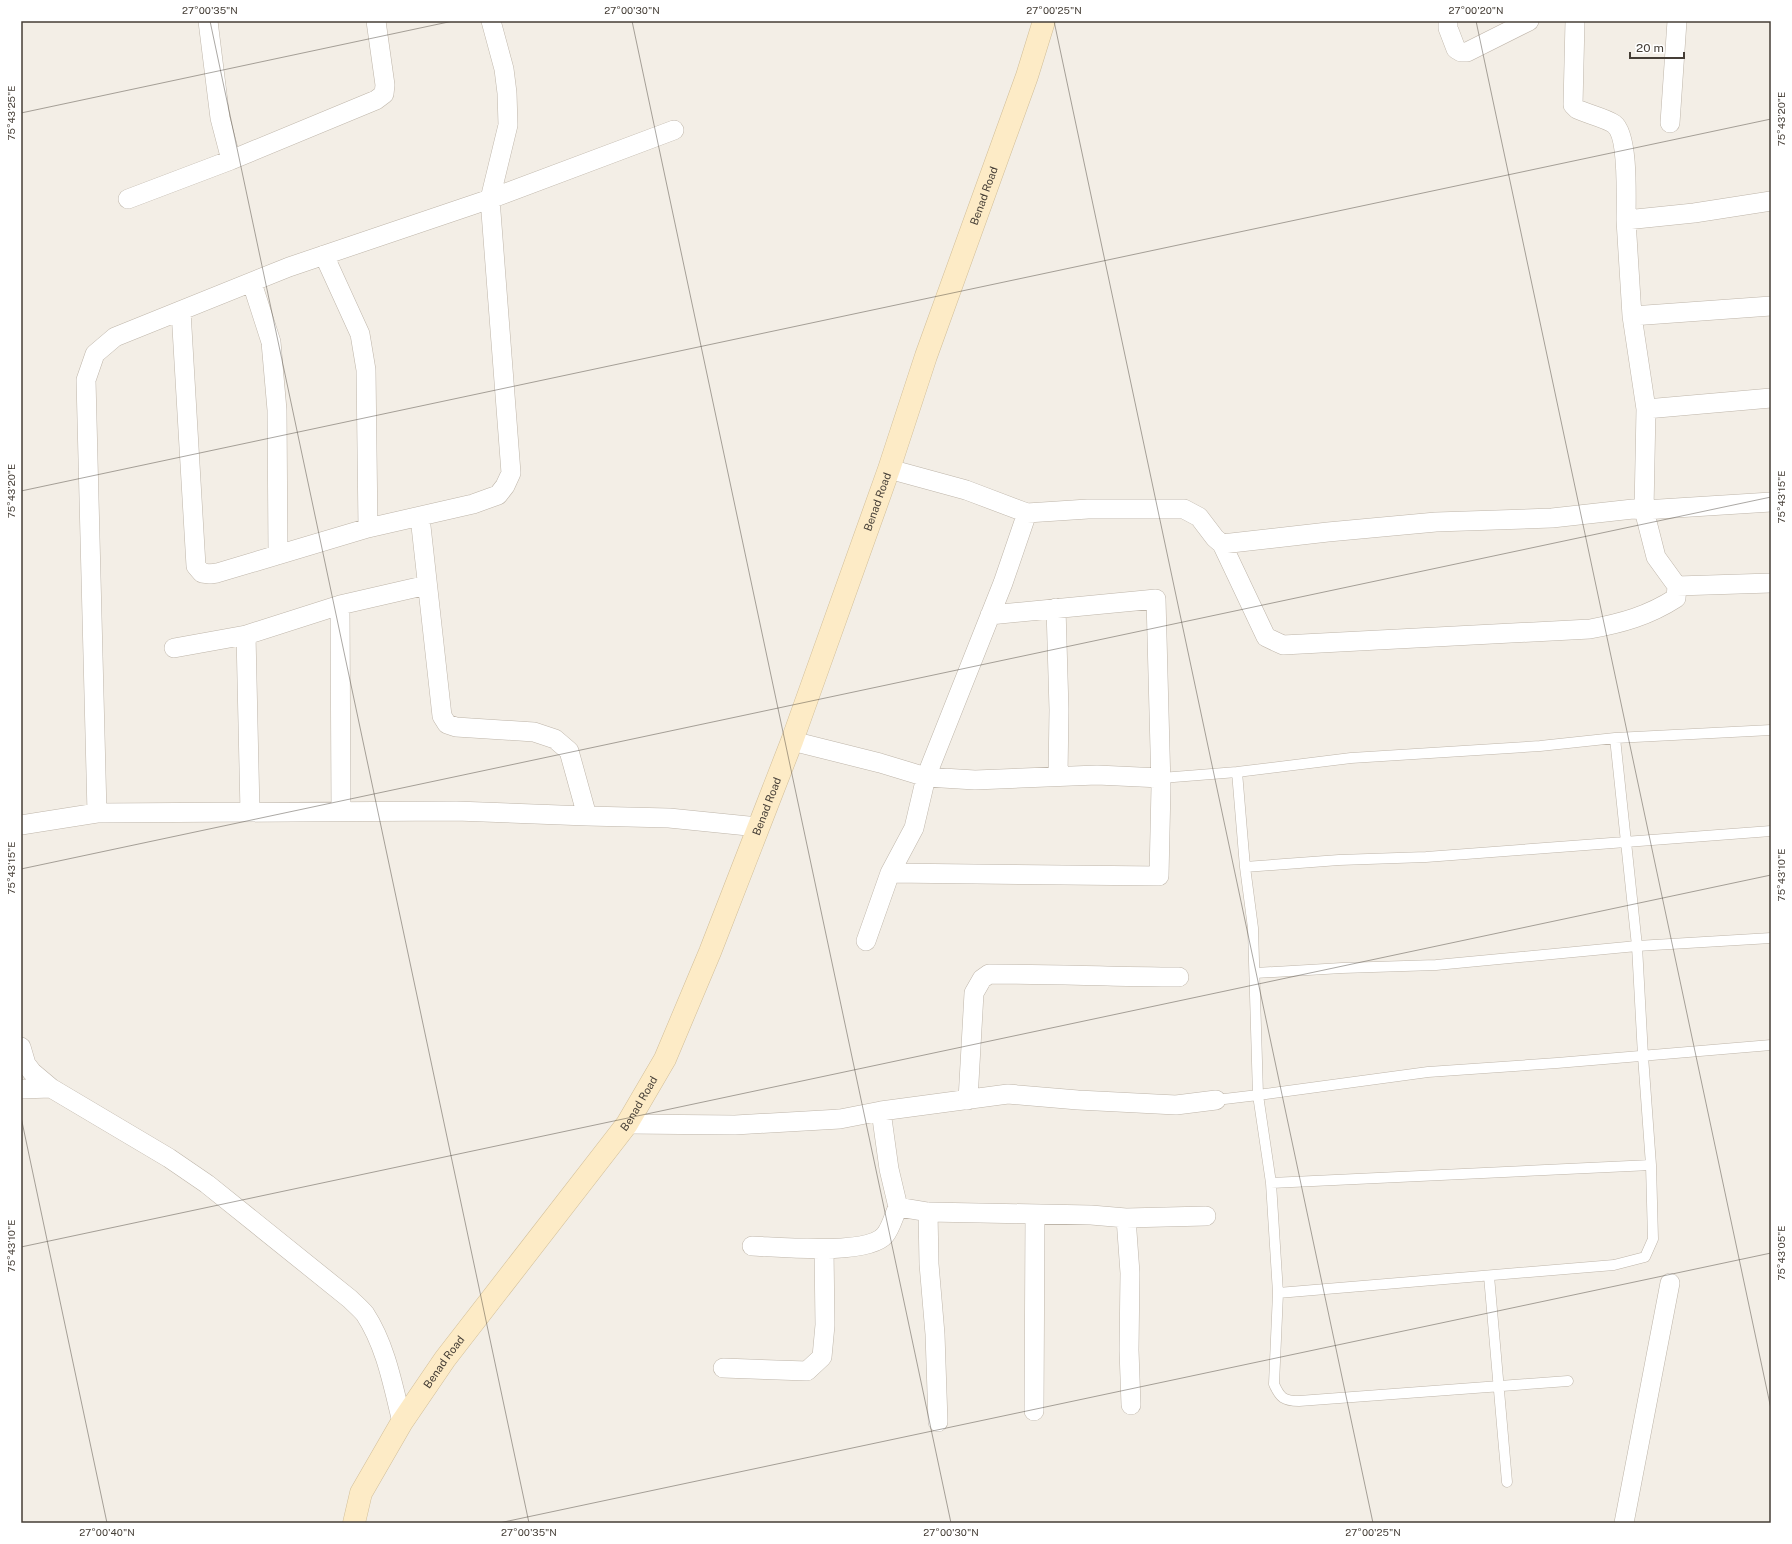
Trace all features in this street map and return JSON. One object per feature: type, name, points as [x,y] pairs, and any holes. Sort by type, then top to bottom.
[{"type":"main road","name":"Benad Road","points":[[354,1523],[361,1494],[402,1422],[445,1359],[627,1124],[665,1059],[710,952],[792,741],[889,470],[926,356],[1027,76],[1044,21]]},
{"type":"street","points":[[208,21],[220,118],[231,160]]},
{"type":"street","points":[[128,199],[231,160],[376,100],[384,94],[385,85],[376,21]]},
{"type":"street","points":[[181,311],[196,566],[202,574],[210,574],[368,528],[473,504],[498,494],[505,486],[511,474],[490,199],[508,125],[507,93],[504,70],[491,21]]},
{"type":"street","points":[[1448,21],[1448,28],[1456,49],[1460,52],[1467,52],[1529,21]]},
{"type":"street","points":[[889,470],[966,490],[1027,513],[1088,509],[1184,509],[1199,517],[1215,538],[1222,544],[1266,636],[1283,645],[1590,629],[1624,623],[1660,608],[1676,598],[1677,586],[1656,557],[1644,510],[1646,409],[1632,316],[1626,220],[1625,159],[1622,137],[1614,124],[1577,109],[1573,105],[1575,21]]},
{"type":"street","points":[[1670,123],[1677,21]]},
{"type":"street","points":[[97,813],[86,380],[95,354],[115,337],[289,266],[490,199],[674,130]]},
{"type":"street","points":[[1626,220],[1694,213],[1771,201]]},
{"type":"street","points":[[324,255],[360,334],[366,370],[368,528]]},
{"type":"street","points":[[252,282],[271,342],[277,410],[278,555]]},
{"type":"street","points":[[1632,316],[1771,306]]},
{"type":"street","points":[[1646,409],[1771,398]]},
{"type":"street","points":[[1222,544],[1436,522],[1552,518],[1633,509],[1644,510],[1771,502]]},
{"type":"street","points":[[866,941],[890,873],[914,828],[926,777],[990,615],[1027,513]]},
{"type":"street","points":[[420,516],[442,716],[447,724],[456,727],[534,732],[555,739],[569,751],[587,816]]},
{"type":"street","points":[[1677,586],[1771,583]]},
{"type":"street","points":[[174,648],[246,635],[340,605],[427,585]]},
{"type":"street","points":[[890,873],[1159,876],[1161,778],[1156,599],[990,615]]},
{"type":"street","points":[[340,605],[341,811]]},
{"type":"street","points":[[1056,608],[1059,710],[1058,776]]},
{"type":"street","points":[[246,635],[250,812]]},
{"type":"street","points":[[792,741],[926,777],[975,780],[1097,775],[1161,778]]},
{"type":"street","points":[[21,825],[97,813],[456,811],[669,818],[758,827]]},
{"type":"street","points":[[968,1100],[974,993],[982,979],[989,974],[1179,977]]},
{"type":"street","points":[[21,1047],[26,1064],[32,1072],[51,1088],[169,1158],[207,1184],[350,1299],[364,1313],[376,1333],[386,1358],[402,1422]]},
{"type":"street","points":[[21,1090],[51,1088]]},
{"type":"street","points":[[627,1124],[735,1125],[840,1119],[881,1111],[1008,1094],[1078,1100],[1176,1105],[1216,1100]]},
{"type":"street","points":[[752,1246],[824,1249],[870,1245],[885,1236],[898,1207],[889,1169],[881,1111]]},
{"type":"street","points":[[898,1207],[928,1212],[1035,1214],[1126,1218],[1206,1216]]},
{"type":"street","points":[[928,1212],[929,1264],[935,1334],[938,1422]]},
{"type":"street","points":[[1034,1411],[1035,1214]]},
{"type":"street","points":[[1126,1218],[1130,1273],[1129,1350],[1131,1405]]},
{"type":"street","points":[[723,1368],[807,1372],[822,1357],[825,1325],[824,1249]]},
{"type":"street","points":[[1624,1523],[1670,1283]]},
{"type":"lane","points":[[1161,778],[1237,772],[1351,758],[1540,746],[1615,738],[1771,730]]},
{"type":"lane","points":[[1278,1293],[1614,1265],[1645,1258],[1653,1239],[1651,1165],[1637,946],[1615,738]]},
{"type":"lane","points":[[1237,772],[1245,867],[1253,928],[1258,1095],[1271,1183],[1278,1293],[1274,1384],[1278,1394],[1287,1401],[1568,1381]]},
{"type":"lane","points":[[1245,867],[1340,860],[1426,857],[1771,831]]},
{"type":"lane","points":[[1255,973],[1436,965],[1637,946],[1771,938]]},
{"type":"lane","points":[[1216,1100],[1428,1072],[1771,1045]]},
{"type":"lane","points":[[1271,1183],[1651,1165]]},
{"type":"lane","points":[[1488,1276],[1506,1482]]}]
